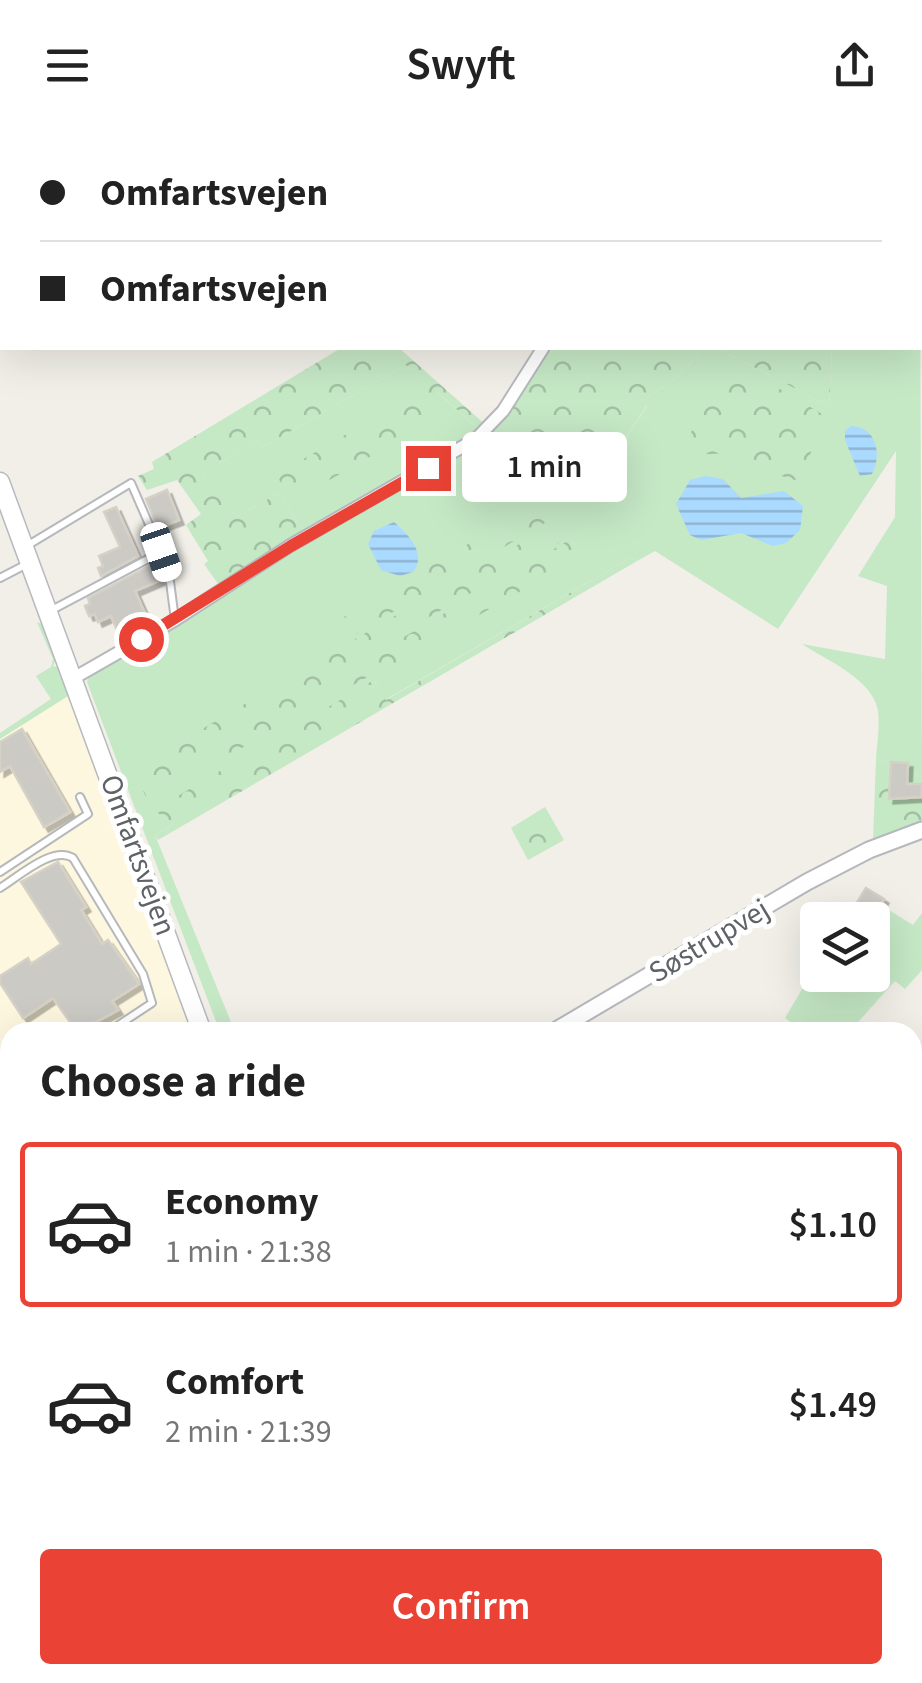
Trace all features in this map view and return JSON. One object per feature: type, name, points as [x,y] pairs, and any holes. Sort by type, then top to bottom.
[{"type":"main road","name":"Omfartsvejen","points":[[0,482],[7,522],[28,555],[198,1022]]},
{"type":"street","points":[[74,678],[291,546],[476,440],[503,411],[542,350]]},
{"type":"street","name":"Søstrupvej","points":[[570,1022],[808,882],[869,850],[922,830]]},
{"type":"lane","points":[[0,578],[131,483],[169,574],[175,620]]},
{"type":"lane","points":[[48,612],[161,552]]},
{"type":"lane","points":[[0,860],[2,871],[88,814],[80,797]]},
{"type":"lane","points":[[0,888],[56,855],[73,858],[143,974],[152,1002],[123,1022]]},
{"type":"shaded area","points":[[68,696],[188,1022],[0,1022],[0,739]]},
{"type":"green space","points":[[338,350],[401,350],[487,426],[481,431],[436,391],[451,410],[293,501],[276,475],[429,386],[406,365],[263,447],[256,439],[213,468],[199,468],[205,479],[210,477],[237,517],[279,493],[303,531],[219,585],[204,564],[208,561],[186,525],[201,514],[177,480],[147,490],[138,476],[154,469],[152,462]]},
{"type":"green space","points":[[547,350],[702,350],[676,378],[647,398],[647,405],[589,495],[488,433]]},
{"type":"green space","points":[[702,350],[721,350],[829,406],[832,350],[920,350],[922,776],[876,759],[879,717],[867,689],[847,671],[802,644],[885,659],[887,586],[858,576],[895,517],[896,451],[778,629],[655,551],[637,561],[630,558],[385,700],[375,681],[155,810],[173,824],[155,835],[231,1022],[216,1022],[87,682],[90,673],[160,637],[296,547],[488,433],[589,494],[647,406],[647,398],[676,378]]},
{"type":"green space","points":[[721,350],[832,350],[829,406]]},
{"type":"green space","points":[[730,359],[827,417],[798,481],[736,462],[739,453],[679,455]]},
{"type":"green space","points":[[406,365],[481,431],[303,531],[279,493],[237,517],[198,467],[213,468],[256,439],[263,447]]},
{"type":"green space","points":[[538,503],[555,517],[354,635],[342,618]]},
{"type":"green space","points":[[559,521],[577,532],[365,654],[355,639]]},
{"type":"green space","points":[[585,531],[603,544],[378,673],[368,658]]},
{"type":"green space","points":[[630,558],[637,561],[158,840],[155,835],[173,824],[154,810],[374,680],[386,700]]},
{"type":"green space","points":[[37,622],[42,624],[56,659],[53,666],[58,667],[68,696],[0,739],[0,733],[51,699],[36,676],[51,667],[53,659]]},
{"type":"green space","points":[[351,641],[371,675],[148,801],[133,770]]},
{"type":"green space","points":[[876,759],[922,776],[922,824],[873,842]]},
{"type":"green space","points":[[545,807],[564,840],[528,860],[511,828]]},
{"type":"green space","points":[[890,911],[913,925],[922,913],[922,970],[905,989],[895,981],[890,987]]},
{"type":"green space","points":[[800,992],[885,992],[858,1022],[790,1022],[785,1018]]},
{"type":"water","points":[[851,426],[867,431],[875,443],[877,459],[872,474],[860,476],[845,440],[845,431]]},
{"type":"water","points":[[705,476],[723,479],[741,498],[784,491],[803,506],[800,530],[786,543],[773,546],[741,533],[701,540],[690,535],[676,504],[690,480]]},
{"type":"water","points":[[394,522],[410,539],[418,558],[413,572],[400,576],[381,570],[368,544],[374,531]]},
{"type":"building","points":[[167,490],[179,520],[158,528],[146,499]]},
{"type":"building","points":[[116,507],[138,556],[101,576],[99,556],[120,547],[104,512]]},
{"type":"building","points":[[157,562],[163,579],[135,591],[146,616],[116,628],[111,616],[98,622],[95,614],[89,616],[85,606],[90,604],[88,598]]},
{"type":"building","points":[[22,729],[70,812],[44,827],[10,766],[0,772],[0,742]]},
{"type":"building","points":[[891,762],[908,763],[907,784],[922,784],[921,797],[889,799]]},
{"type":"building","points":[[58,862],[86,907],[81,910],[102,944],[108,940],[139,984],[112,1001],[118,1010],[96,1022],[70,1022],[53,998],[23,1018],[0,983],[0,976],[28,958],[31,964],[61,944],[21,882]]},
{"type":"building","points":[[866,888],[884,899],[882,902],[857,902]]},
{"type":"route","points":[[141,639],[291,546],[428,468]]}]
